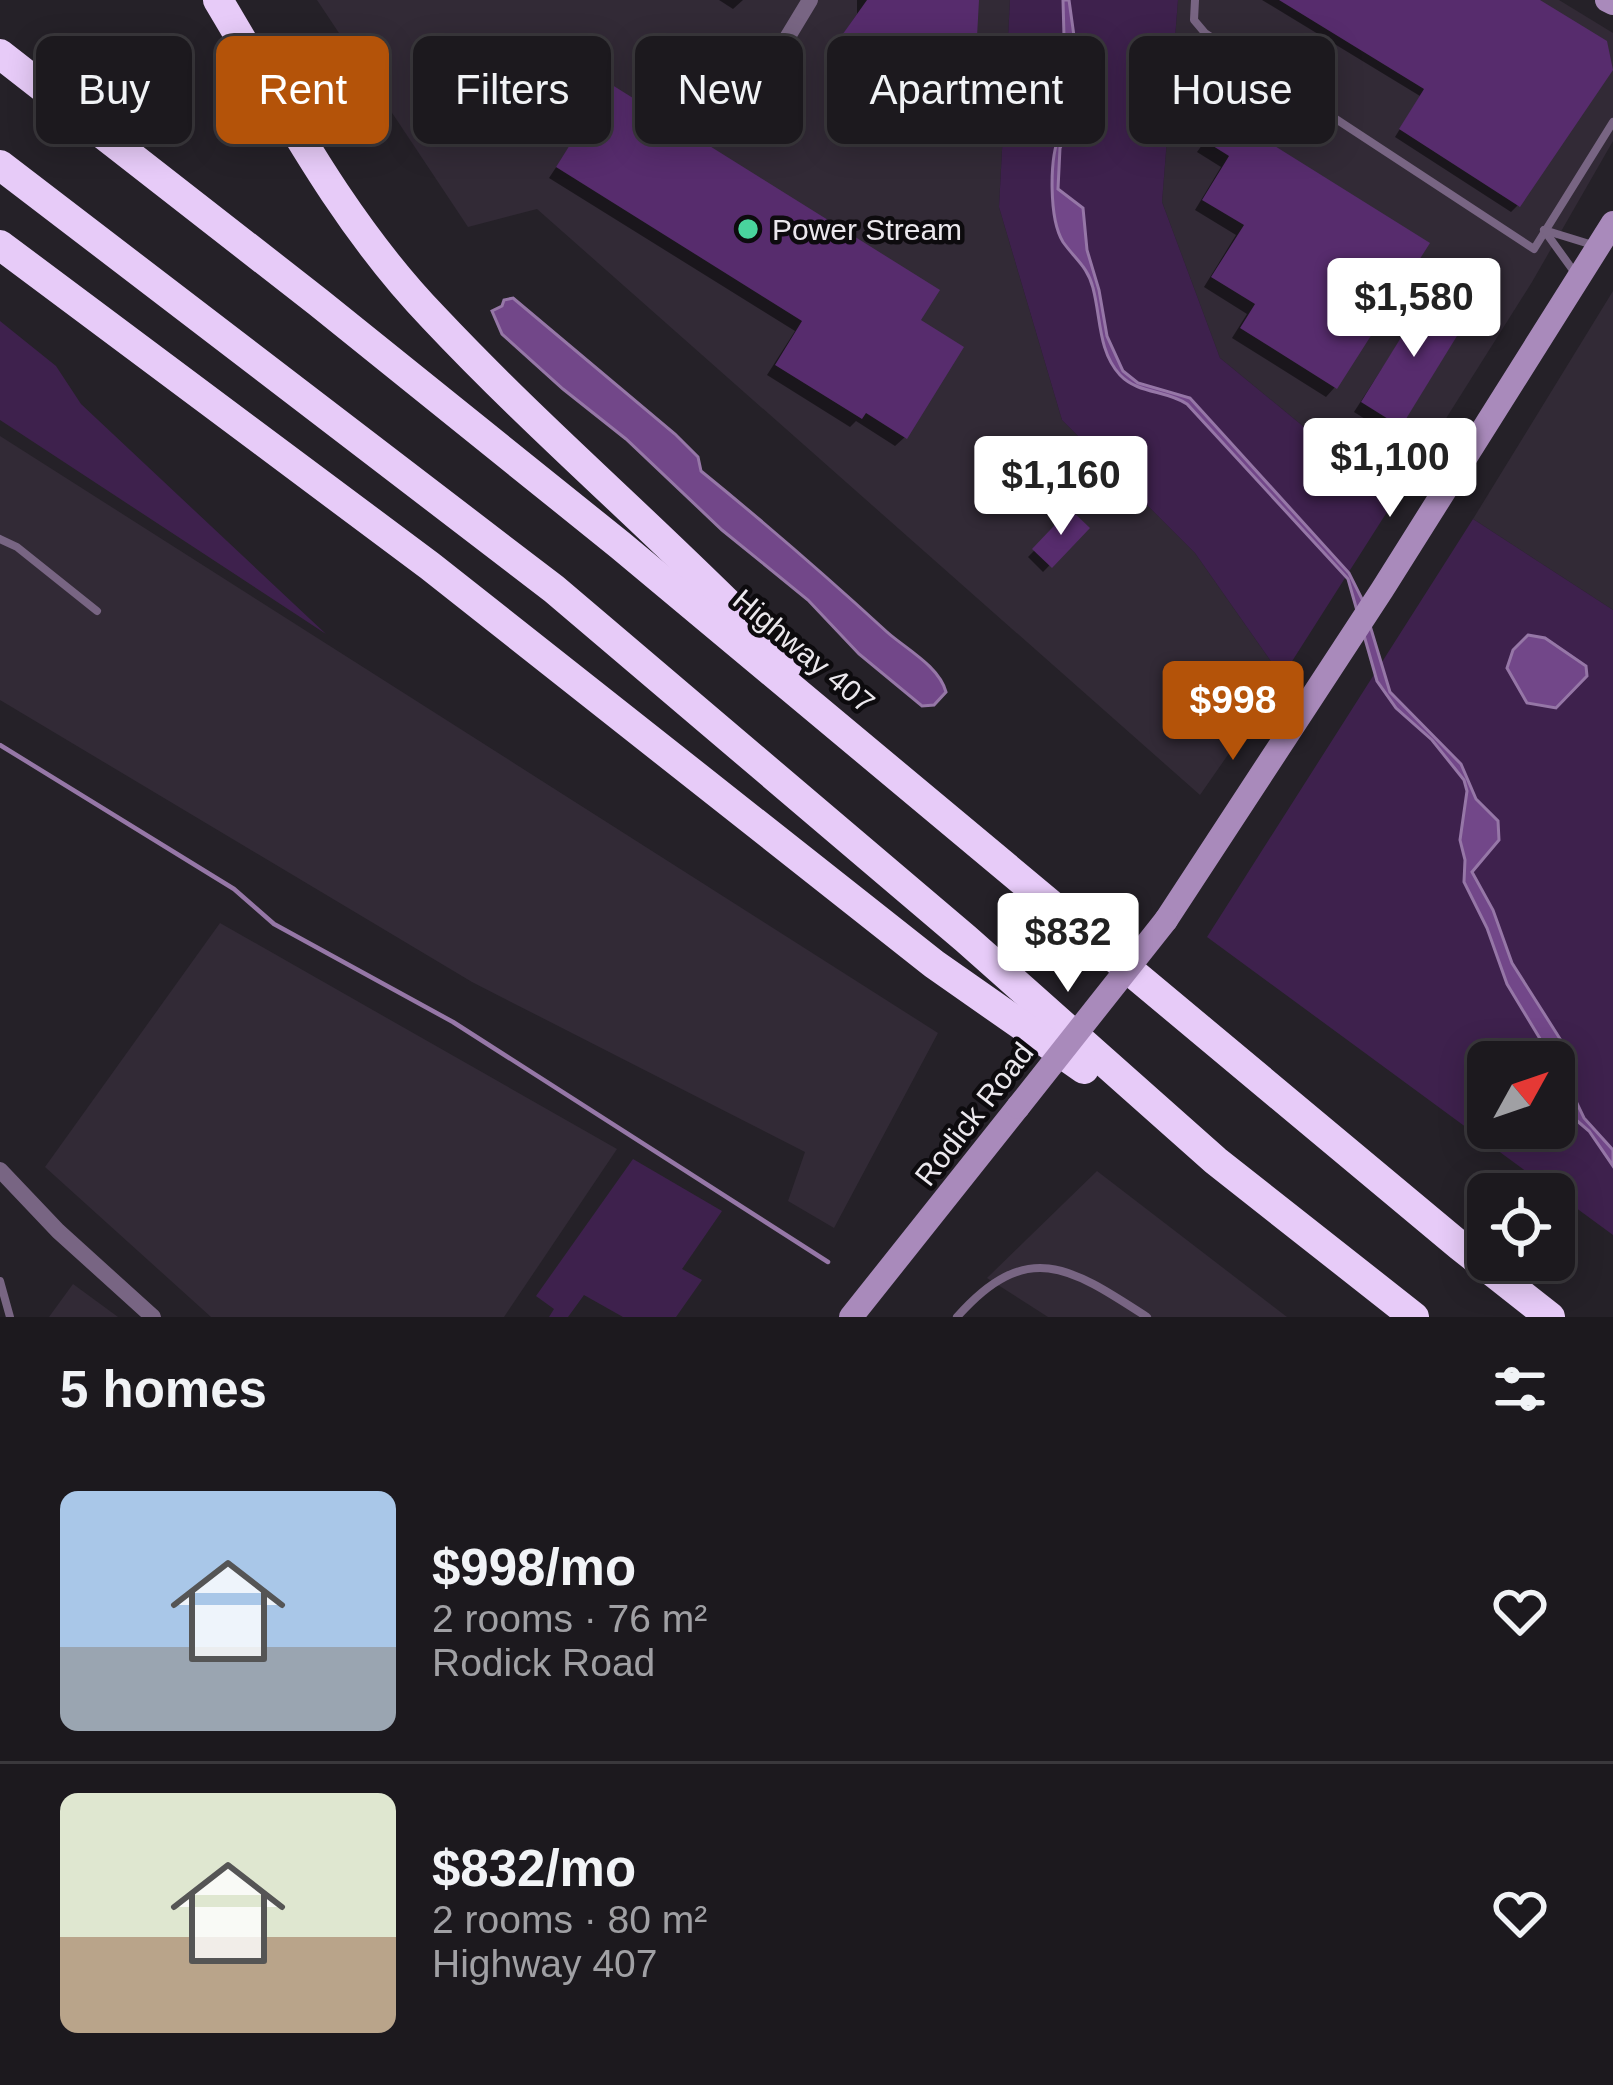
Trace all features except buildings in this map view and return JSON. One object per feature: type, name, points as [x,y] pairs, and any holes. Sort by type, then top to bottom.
[{"type":"highway","points":[[218,0],[328,187],[431,316],[722,595],[892,772]]},
{"type":"highway","name":"Highway 407","points":[[0,54],[407,373],[1550,1317]]},
{"type":"highway","points":[[0,165],[554,590],[966,939],[1216,1161]]},
{"type":"highway","points":[[0,244],[430,566],[934,964],[1216,1161],[1414,1317]]},
{"type":"highway","points":[[0,254],[87,311]]},
{"type":"main road","name":"Rodick Road","points":[[851,1317],[1166,920],[1382,590],[1613,223]]},
{"type":"street","points":[[788,36],[810,0]]},
{"type":"street","points":[[0,1170],[154,1317]]},
{"type":"lane","points":[[1195,0],[1194,20],[1205,33],[1534,249],[1613,122]]},
{"type":"lane","points":[[1544,230],[1598,246]]},
{"type":"lane","points":[[1544,230],[1578,277]]},
{"type":"lane","points":[[0,539],[97,611]]},
{"type":"lane","points":[[957,1317],[993,1284],[1021,1268],[1043,1265],[1087,1279],[1147,1317]]},
{"type":"lane","points":[[0,1281],[10,1317]]},
{"type":"shaded area","points":[[317,0],[1010,0],[1008,36],[827,36],[827,144],[1002,144],[999,207],[1062,420],[1195,553],[1282,677],[1200,795],[537,209],[468,227],[389,108],[389,36],[341,36]]},
{"type":"shaded area","points":[[1010,0],[1178,0],[1175,36],[1129,36],[1129,144],[1167,144],[1162,202],[1220,358],[1394,501],[1282,677],[1195,553],[1062,420],[999,207],[1002,144],[1105,144],[1105,36],[1008,36]]},
{"type":"shaded area","points":[[1063,0],[1069,0],[1074,36],[1064,36]]},
{"type":"shaded area","points":[[1178,0],[1559,0],[1613,33],[1613,141],[1532,282],[1394,501],[1220,358],[1162,202],[1167,144],[1335,144],[1335,36],[1175,36]]},
{"type":"shaded area","points":[[1062,144],[1058,189],[1083,208],[1087,250],[1107,336],[1123,371],[1138,383],[1190,398],[1349,573],[1362,599],[1390,692],[1461,764],[1476,799],[1498,821],[1499,840],[1472,872],[1493,910],[1512,963],[1561,1041],[1541,1041],[1507,984],[1464,882],[1460,840],[1467,791],[1464,780],[1377,681],[1348,579],[1187,404],[1127,381],[1113,366],[1091,281],[1058,232],[1052,173],[1056,145]]},
{"type":"shaded area","points":[[1613,291],[1613,610],[1473,519]]},
{"type":"shaded area","points":[[513,298],[675,434],[698,457],[701,471],[929,666],[946,692],[934,705],[922,706],[859,654],[808,600],[502,334],[492,311]]},
{"type":"shaded area","points":[[0,321],[56,366],[81,404],[326,634],[0,420]]},
{"type":"shaded area","points":[[0,436],[938,1033],[834,1228],[788,1201],[805,1152],[472,982],[0,700]]},
{"type":"shaded area","points":[[1473,519],[1613,610],[1613,1235],[1575,1207],[1575,1173],[1529,1173],[1496,1149],[1575,1149],[1575,1041],[1467,1041],[1467,1128],[1207,937]]},
{"type":"shaded area","points":[[1528,635],[1545,638],[1586,666],[1587,676],[1556,708],[1527,703],[1507,668],[1513,650]]},
{"type":"shaded area","points":[[220,923],[617,1149],[504,1317],[211,1317],[45,1167]]},
{"type":"shaded area","points":[[1575,1099],[1584,1118],[1613,1150],[1613,1166],[1575,1119]]},
{"type":"shaded area","points":[[633,1159],[722,1211],[682,1269],[702,1280],[676,1317],[623,1317],[584,1295],[568,1317],[549,1317],[554,1309],[536,1296]]},
{"type":"shaded area","points":[[1097,1171],[1287,1317],[1048,1317],[987,1278]]},
{"type":"shaded area","points":[[73,1284],[118,1317],[49,1317]]},
{"type":"waterway","points":[[0,745],[234,889],[274,924],[453,1022],[828,1262]]},
{"type":"place","name":"Power Stream","points":[[748,229]]}]
